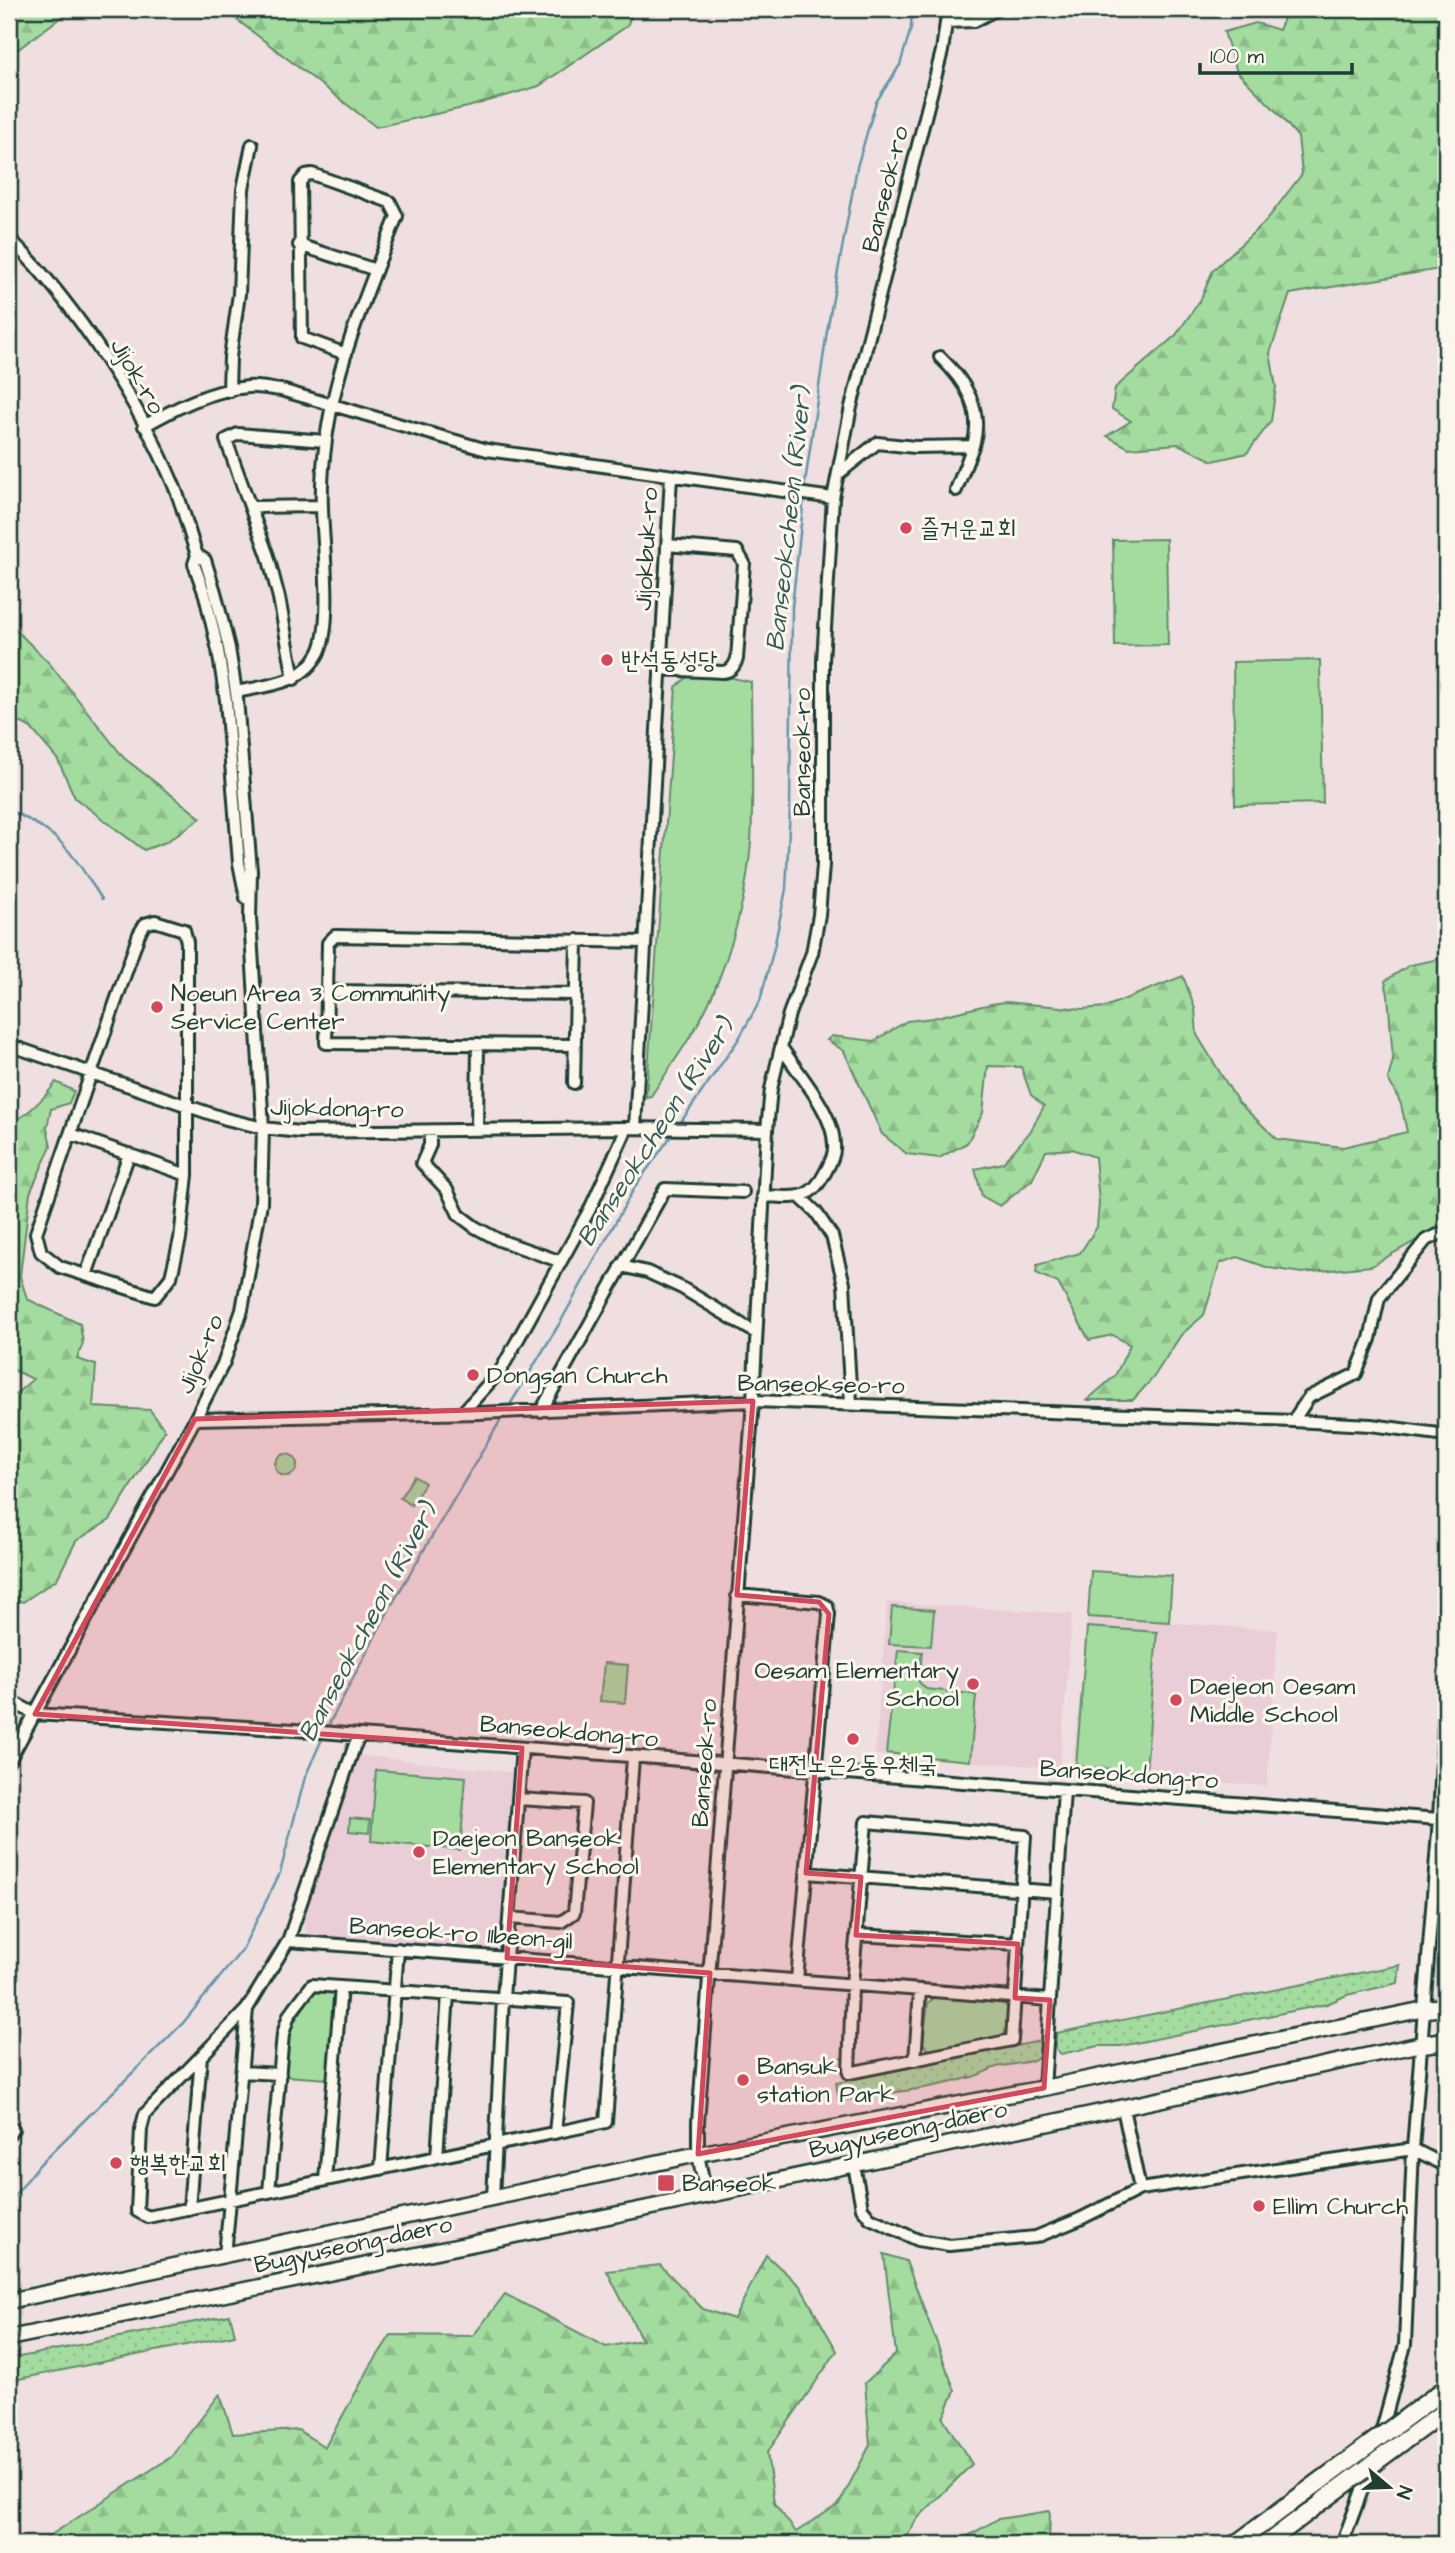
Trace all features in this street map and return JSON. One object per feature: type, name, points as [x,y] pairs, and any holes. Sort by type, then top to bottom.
[{"type":"highway","name":"Bugyuseong-daero","points":[[1424,2009],[1446,2007]]},
{"type":"highway","name":"Bugyuseong-daero","points":[[1422,2044],[1446,2041]]},
{"type":"highway","points":[[1236,2544],[1446,2388]]},
{"type":"highway","points":[[1266,2544],[1446,2410]]},
{"type":"main road","name":"Bugyuseong-daero","points":[[9,2301],[698,2154],[1044,2088],[1424,2009]]},
{"type":"main road","name":"Bugyuseong-daero","points":[[9,2337],[854,2165],[1422,2044]]},
{"type":"street","name":"Banseok-ro","points":[[706,2195],[698,2154],[698,2122],[753,1401],[767,1130],[771,1088],[789,1014],[812,953],[819,915],[823,865],[823,661],[833,498],[851,407],[942,51],[948,9]]},
{"type":"street","points":[[947,22],[974,21],[997,9]]},
{"type":"street","points":[[229,391],[230,357],[239,295],[243,189],[252,145]]},
{"type":"street","points":[[236,692],[294,679],[319,652],[326,600],[322,506],[325,441],[332,403],[346,354],[397,216],[390,202],[312,174],[306,175],[300,182],[302,338],[346,354]]},
{"type":"street","name":"Jijok-ro","points":[[9,238],[28,257],[81,323],[121,384],[175,488],[197,555],[194,564],[205,595],[218,650],[226,700],[239,863],[250,918]]},
{"type":"street","points":[[299,245],[376,270]]},
{"type":"street","points":[[940,357],[959,375],[974,404],[976,435],[956,490]]},
{"type":"street","name":"Jijokbuk-ro","points":[[144,426],[211,394],[248,387],[281,390],[486,450],[671,476],[645,942],[631,1128]]},
{"type":"street","points":[[294,679],[279,598],[252,508],[226,440],[238,434],[325,441]]},
{"type":"street","points":[[838,474],[877,443],[915,447],[973,446]]},
{"type":"street","points":[[671,476],[833,498]]},
{"type":"street","points":[[252,508],[322,506]]},
{"type":"street","points":[[660,669],[723,672],[735,666],[744,563],[737,551],[667,545]]},
{"type":"street","name":"Jijok-ro","points":[[9,1761],[195,1419],[223,1362],[242,1310],[261,1203],[263,1128],[250,918],[251,871],[236,692],[229,648],[215,592],[205,560],[197,555]]},
{"type":"street","points":[[155,921],[184,930],[187,942],[187,1175],[180,1239],[171,1277],[155,1297],[49,1261],[41,1252],[36,1233],[92,1075],[139,934],[145,924],[155,921]]},
{"type":"street","points":[[575,1045],[326,1043],[328,943],[335,936],[645,942]]},
{"type":"street","points":[[574,1083],[577,940]]},
{"type":"street","points":[[327,991],[576,994]]},
{"type":"street","points":[[477,1130],[478,1044]]},
{"type":"street","name":"Jijokdong-ro","points":[[9,1045],[226,1119],[263,1128],[300,1132],[631,1128],[767,1130]]},
{"type":"street","points":[[763,1196],[800,1197],[816,1189],[833,1157],[835,1144],[829,1122],[817,1100],[781,1047]]},
{"type":"street","points":[[462,1413],[501,1370],[590,1209],[631,1128]]},
{"type":"street","points":[[430,1130],[430,1145],[422,1163],[447,1190],[459,1215],[499,1240],[559,1261]]},
{"type":"street","points":[[71,1134],[187,1175]]},
{"type":"street","points":[[86,1275],[129,1154]]},
{"type":"street","points":[[537,1411],[665,1189],[743,1192]]},
{"type":"street","points":[[800,1197],[816,1212],[832,1236],[845,1284],[851,1404]]},
{"type":"street","points":[[1293,1421],[1308,1397],[1356,1374],[1370,1339],[1379,1298],[1426,1240],[1442,1233],[1446,1234]]},
{"type":"street","points":[[621,1266],[647,1272],[682,1288],[756,1333]]},
{"type":"street","name":"Banseokseo-ro","points":[[195,1419],[479,1413],[753,1401],[1293,1421],[1371,1425],[1446,1435]]},
{"type":"street","points":[[737,1595],[819,1602],[827,1606],[829,1614],[797,1980]]},
{"type":"street","points":[[1342,2544],[1369,2473],[1405,2345],[1413,2149],[1439,1819],[1446,1682]]},
{"type":"street","points":[[9,1700],[35,1713]]},
{"type":"street","name":"Banseokdong-ro","points":[[35,1713],[295,1730],[1439,1819]]},
{"type":"street","points":[[360,1736],[288,1941],[247,2009],[145,2114],[141,2129],[138,2211],[148,2217],[606,2122],[633,1758]]},
{"type":"street","points":[[493,2198],[503,1998],[522,1748]]},
{"type":"street","points":[[1044,2088],[1064,1791]]},
{"type":"street","points":[[509,1917],[561,1922],[574,1913],[584,1803],[518,1799]]},
{"type":"street","points":[[866,1822],[1025,1836],[1012,2040],[849,2073],[852,1984],[861,1877],[866,1822]]},
{"type":"street","points":[[806,1873],[1057,1892]]},
{"type":"street","points":[[856,1935],[1018,1944]]},
{"type":"street","name":"Banseok-ro 11beon-gil","points":[[288,1941],[1050,2000]]},
{"type":"street","points":[[381,2169],[398,1949]]},
{"type":"street","points":[[269,2192],[283,2034],[289,2015],[312,1985],[568,2003],[555,2133]]},
{"type":"street","points":[[325,2180],[341,1987]]},
{"type":"street","points":[[915,2060],[920,1990]]},
{"type":"street","points":[[437,2157],[448,1994]]},
{"type":"street","points":[[225,2256],[247,2009]]},
{"type":"street","points":[[189,2209],[201,2056]]},
{"type":"street","points":[[241,2072],[280,2074]]},
{"type":"street","points":[[1123,2108],[1140,2189]]},
{"type":"street","points":[[9,2125],[13,2129],[9,2134]]},
{"type":"street","points":[[854,2165],[862,2208],[870,2218],[937,2245],[1036,2237],[1140,2189],[1413,2149],[1446,2166]]},
{"type":"highlighted area","points":[[753,1401],[737,1595],[819,1602],[829,1614],[806,1873],[861,1877],[856,1935],[1018,1944],[1015,1998],[1050,2000],[1044,2088],[698,2154],[710,1973],[507,1958],[522,1748],[35,1714],[195,1419]]},
{"type":"shaded area","name":"Oesam Elementary School","points":[[887,1602],[1072,1614],[1060,1768],[875,1755]]},
{"type":"shaded area","name":"Daejeon Oesam Middle School","points":[[1088,1617],[1278,1630],[1267,1786],[1072,1771]]},
{"type":"shaded area","name":"Daejeon Banseok Elementary School","points":[[358,1755],[517,1773],[502,1946],[497,1950],[308,1936],[303,1924]]},
{"type":"green space","points":[[9,9],[72,9],[9,56]]},
{"type":"green space","points":[[223,9],[634,9],[627,26],[539,86],[468,107],[376,127]]},
{"type":"green space","points":[[1288,9],[1446,9],[1446,268],[1290,294],[1270,353],[1276,387],[1271,421],[1247,453],[1213,461],[1178,444],[1129,448],[1107,436],[1131,421],[1112,409],[1115,388],[1176,335],[1201,299],[1213,270],[1265,222],[1302,174],[1298,137],[1237,72],[1224,32],[1256,23],[1279,30]]},
{"type":"green space","points":[[1166,539],[1168,645],[1115,646],[1113,540]]},
{"type":"green space","points":[[9,623],[49,663],[124,758],[201,818],[166,842],[144,850],[75,798],[58,760],[31,728],[9,716]]},
{"type":"green space","points":[[1320,660],[1323,803],[1235,805],[1233,662]]},
{"type":"green space","points":[[687,677],[733,678],[751,682],[751,842],[737,921],[712,996],[683,1048],[651,1096],[646,1097],[676,687]]},
{"type":"green space","points":[[1446,952],[1446,1218],[1443,1225],[1371,1266],[1302,1273],[1269,1268],[1238,1257],[1220,1263],[1204,1315],[1181,1335],[1153,1378],[1133,1400],[1087,1400],[1115,1376],[1130,1345],[1113,1335],[1089,1340],[1058,1283],[1036,1273],[1037,1265],[1080,1253],[1097,1227],[1099,1203],[1095,1157],[1072,1149],[1046,1151],[1032,1180],[1000,1206],[982,1196],[975,1169],[1003,1163],[1030,1132],[1044,1106],[1031,1095],[1021,1067],[988,1066],[983,1113],[967,1143],[939,1158],[907,1154],[882,1134],[844,1051],[827,1040],[832,1036],[874,1041],[907,1021],[1006,1002],[1083,1009],[1105,1007],[1183,976],[1195,1009],[1197,1035],[1238,1102],[1277,1139],[1343,1147],[1407,1132],[1401,1104],[1388,1079],[1393,1060],[1385,981],[1410,965],[1435,960]]},
{"type":"green space","points":[[56,1082],[74,1091],[69,1103],[51,1109],[47,1128],[51,1146],[30,1193],[20,1276],[27,1299],[80,1324],[83,1343],[77,1359],[96,1365],[93,1407],[150,1410],[165,1430],[110,1520],[76,1541],[57,1579],[23,1602],[9,1598],[9,1400],[33,1379],[9,1368],[9,1124],[35,1106]]},
{"type":"green space","points":[[286,1454],[294,1457],[297,1465],[294,1473],[286,1476],[278,1473],[275,1465],[278,1457]]},
{"type":"green space","points":[[414,1476],[425,1483],[411,1505],[400,1498]]},
{"type":"green space","points":[[1091,1571],[1172,1576],[1169,1622],[1088,1617]]},
{"type":"green space","points":[[892,1607],[934,1610],[931,1646],[889,1644]]},
{"type":"green space","points":[[1087,1627],[1157,1632],[1146,1772],[1076,1766]]},
{"type":"green space","points":[[898,1650],[922,1652],[919,1682],[926,1689],[976,1696],[970,1761],[886,1753]]},
{"type":"green space","points":[[604,1663],[628,1665],[625,1703],[600,1701]]},
{"type":"green space","points":[[376,1770],[466,1777],[460,1850],[371,1841]]},
{"type":"green space","points":[[350,1818],[370,1820],[369,1833],[349,1831]]},
{"type":"green space","points":[[1400,1965],[1398,1983],[1347,1995],[1327,2004],[1121,2046],[1099,2046],[1061,2054],[1056,2049],[1056,2033]]},
{"type":"green space","points":[[315,1990],[330,1990],[334,1994],[328,2079],[286,2076],[289,2030]]},
{"type":"green space","points":[[935,1997],[1003,2002],[1008,2008],[1007,2032],[1000,2038],[930,2051],[923,2043],[928,2003]]},
{"type":"green space","points":[[1040,2041],[1039,2057],[1029,2061],[997,2067],[939,2085],[839,2101],[836,2083]]},
{"type":"green space","points":[[884,2254],[906,2261],[955,2391],[943,2418],[972,2464],[916,2520],[903,2544],[37,2544],[171,2457],[220,2394],[233,2434],[298,2430],[325,2447],[391,2335],[473,2336],[505,2294],[606,2347],[642,2340],[607,2271],[660,2265],[703,2309],[734,2319],[766,2255],[800,2286],[837,2351],[767,2453],[774,2503],[796,2532],[839,2504],[870,2445],[865,2383],[896,2354]]},
{"type":"green space","points":[[230,2315],[235,2335],[9,2381],[9,2359]]},
{"type":"green space","points":[[1050,2511],[1049,2544],[954,2544],[998,2519]]},
{"type":"waterway","name":"Banseokcheon (River)","points":[[804,490],[827,331],[857,167],[876,102],[900,65],[911,28],[912,9]]},
{"type":"waterway","name":"Banseokcheon (River)","points":[[678,1126],[738,1040],[760,1001],[786,889],[790,808],[792,607],[804,497]]},
{"type":"waterway","points":[[9,810],[54,836],[73,856],[102,899]]},
{"type":"waterway","name":"Banseokcheon (River)","points":[[508,1408],[561,1321],[636,1185],[674,1132]]},
{"type":"waterway","name":"Banseokcheon (River)","points":[[327,1728],[392,1604],[503,1416]]},
{"type":"waterway","name":"Banseokcheon (River)","points":[[9,2203],[39,2165],[183,2023],[242,1950],[280,1873],[305,1777],[323,1737]]},
{"type":"place","name":"즐거운교회","points":[[906,528]]},
{"type":"place","name":"반석동성당","points":[[607,660]]},
{"type":"place","name":"Noeun Area 3 Community Service Center","points":[[157,1007]]},
{"type":"place","name":"Dongsan Church","points":[[473,1375]]},
{"type":"place","name":"Oesam Elementary School","points":[[973,1684]]},
{"type":"place","name":"Daejeon Oesam Middle School","points":[[1176,1700]]},
{"type":"place","name":"대전노은2동우체국","points":[[853,1739]]},
{"type":"place","name":"Daejeon Banseok Elementary School","points":[[419,1852]]},
{"type":"place","name":"Bansuk station Park","points":[[743,2080]]},
{"type":"place","name":"행복한교회","points":[[116,2163]]},
{"type":"place","name":"Banseok","points":[[666,2183]]},
{"type":"place","name":"Ellim Church","points":[[1259,2206]]}]
